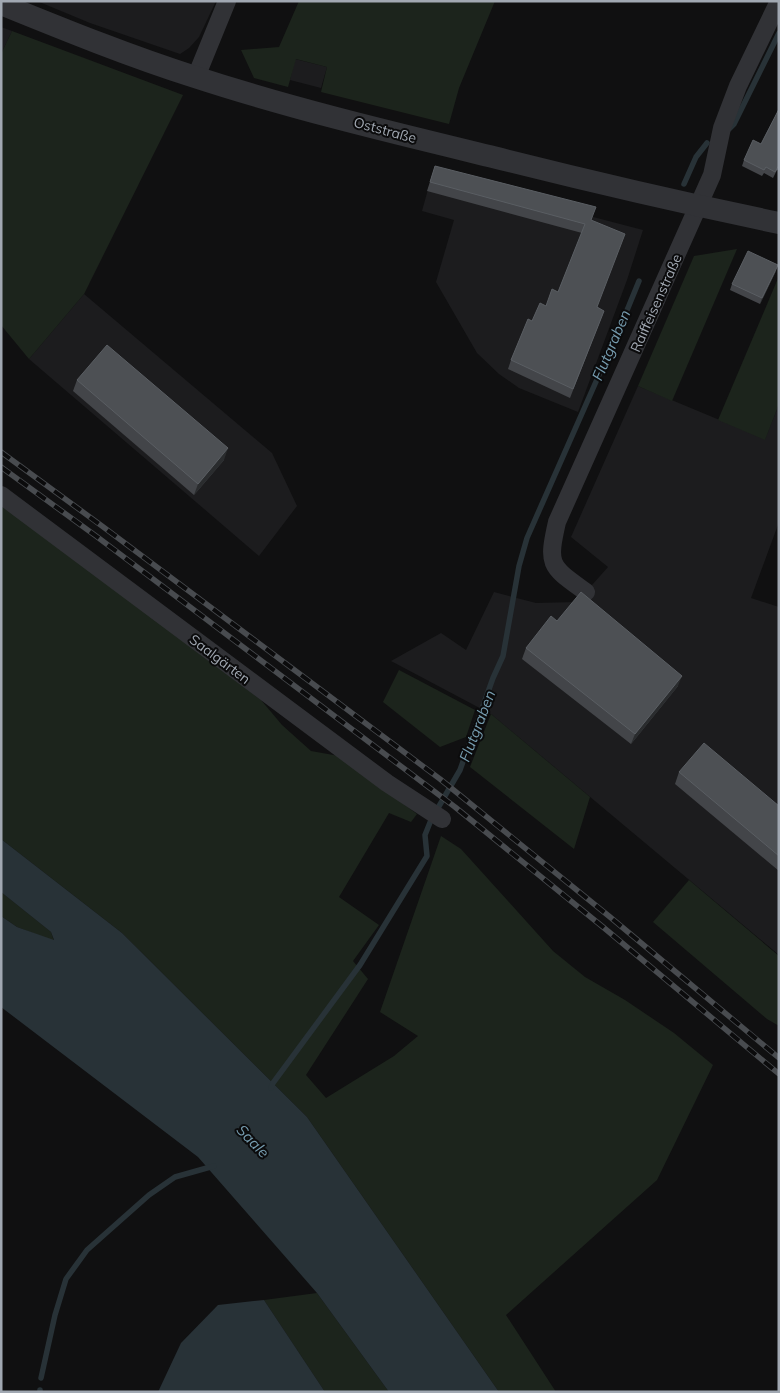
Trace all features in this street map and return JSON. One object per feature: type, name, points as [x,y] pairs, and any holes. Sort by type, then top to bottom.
[{"type":"street","points":[[196,77],[227,1]]},
{"type":"street","name":"Raiffeisenstraße","points":[[586,592],[565,577],[553,564],[552,548],[558,522],[699,207],[712,175],[722,128],[738,86],[779,1]]},
{"type":"street","name":"Oststraße","points":[[1,4],[100,44],[196,77],[428,142],[699,207],[779,223]]},
{"type":"street","name":"Saalgärten","points":[[1,495],[387,783],[442,819]]},
{"type":"shaded area","points":[[37,1],[216,1],[199,37],[189,48],[180,54],[90,23]]},
{"type":"shaded area","points":[[299,1],[495,1],[459,88],[449,124],[321,92],[327,67],[296,59],[288,87],[254,78],[241,50],[279,47]]},
{"type":"shaded area","points":[[1,27],[12,31],[1,54]]},
{"type":"shaded area","points":[[12,31],[183,95],[84,294],[29,359],[1,325],[1,54]]},
{"type":"shaded area","points":[[295,59],[327,67],[321,88],[290,80]]},
{"type":"shaded area","points":[[432,175],[643,230],[627,280],[578,412],[519,388],[499,374],[477,353],[436,282],[454,220],[422,211]]},
{"type":"shaded area","points":[[737,249],[672,401],[638,386],[694,256]]},
{"type":"shaded area","points":[[779,276],[779,404],[765,440],[718,420]]},
{"type":"shaded area","points":[[84,294],[272,453],[297,506],[259,556],[29,359]]},
{"type":"shaded area","points":[[638,386],[765,439],[779,404],[779,522],[751,598],[779,607],[779,955],[491,714],[391,661],[441,633],[466,650],[494,592],[536,603],[577,602],[608,567],[571,537]]},
{"type":"shaded area","points":[[1,506],[43,535],[261,700],[282,725],[311,751],[339,756],[417,814],[411,822],[389,813],[339,897],[379,925],[353,961],[368,979],[306,1075],[326,1098],[394,1056],[418,1036],[380,1012],[441,836],[461,849],[553,951],[585,977],[625,1000],[674,1033],[713,1065],[657,1180],[506,1315],[556,1392],[499,1392],[307,1117],[122,933],[1,839]]},
{"type":"shaded area","points":[[399,670],[475,710],[466,737],[440,747],[383,702]]},
{"type":"shaded area","points":[[491,714],[590,797],[574,849],[470,767]]},
{"type":"shaded area","points":[[689,880],[779,956],[779,1026],[767,1019],[653,922]]},
{"type":"shaded area","points":[[1,892],[51,932],[54,941],[17,927],[1,916]]},
{"type":"shaded area","points":[[317,1293],[389,1392],[325,1392],[264,1300]]},
{"type":"water","name":"Saale","points":[[1,839],[122,933],[307,1117],[499,1392],[389,1392],[317,1293],[198,1157],[1,1007],[1,916],[17,927],[54,940],[51,932],[1,892]]},
{"type":"water","points":[[264,1300],[325,1392],[158,1392],[181,1343],[218,1305]]},
{"type":"building","points":[[779,109],[779,165],[775,172],[766,167],[764,170],[744,160],[753,140],[761,144]]},
{"type":"building","points":[[435,166],[596,207],[591,220],[625,234],[597,307],[604,311],[573,389],[511,360],[528,319],[532,321],[540,303],[546,306],[552,289],[558,292],[585,224],[430,182]]},
{"type":"building","points":[[748,251],[778,265],[762,298],[732,284]]},
{"type":"building","points":[[107,345],[228,448],[198,484],[77,380]]},
{"type":"building","points":[[581,592],[682,676],[635,734],[526,648],[551,616],[557,621]]},
{"type":"building","points":[[704,743],[779,806],[779,856],[679,772]]},
{"type":"waterway","name":"Flutgraben","points":[[729,129],[734,124],[779,33]]},
{"type":"waterway","name":"Flutgraben","points":[[684,184],[696,157],[707,143]]},
{"type":"waterway","name":"Flutgraben","points":[[271,1088],[360,965],[427,856],[425,835],[431,820],[460,770],[493,678],[503,656],[519,566],[527,538],[639,281]]},
{"type":"waterway","points":[[41,1378],[55,1315],[66,1279],[87,1250],[149,1195],[175,1177],[214,1166]]},
{"type":"railway","points":[[1,452],[440,779],[779,1058]]},
{"type":"railway","points":[[1,467],[96,536],[455,807],[603,927],[779,1074]]}]
